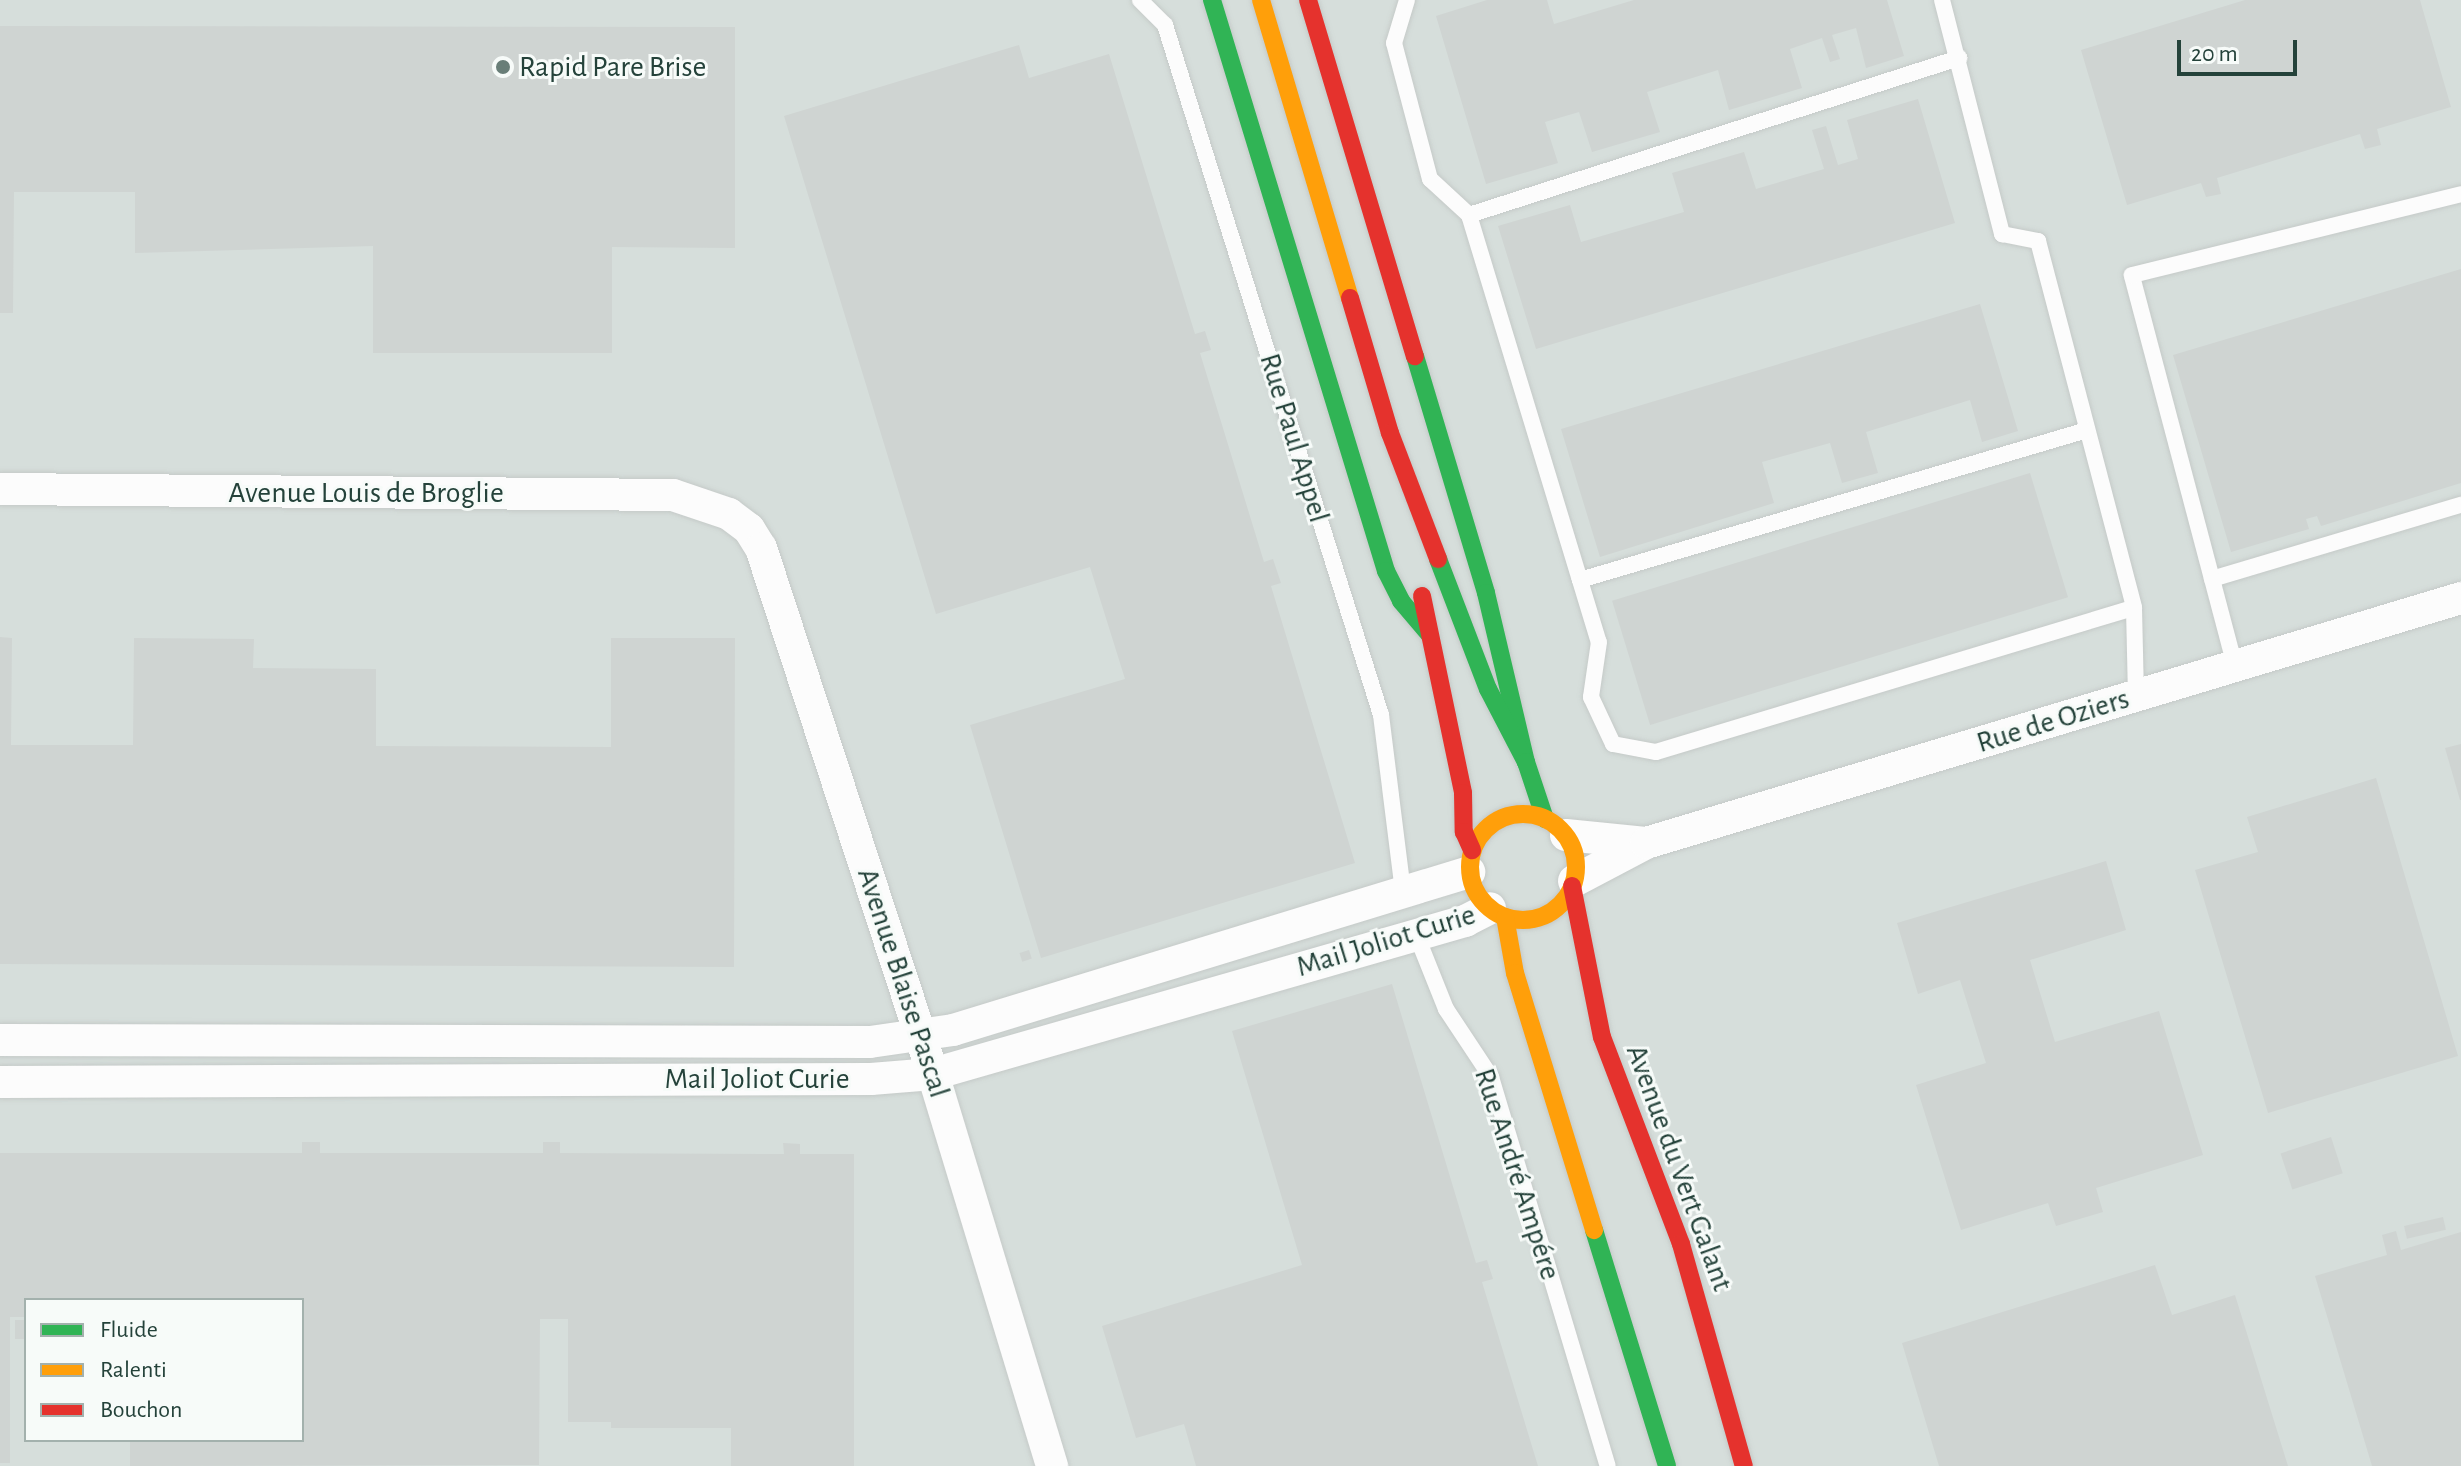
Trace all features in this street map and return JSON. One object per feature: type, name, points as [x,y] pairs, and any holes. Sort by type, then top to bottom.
[{"type":"main road","points":[[1212,0],[1386,571],[1401,601],[1429,634]]},
{"type":"main road","points":[[1261,0],[1390,433],[1488,689],[1555,827],[1575,855],[1573,884],[1561,904],[1545,916],[1497,913]]},
{"type":"main road","points":[[1308,0],[1486,593],[1526,762]]},
{"type":"main road","points":[[1390,433],[1412,551]]},
{"type":"main road","points":[[1418,579],[1463,793],[1464,832],[1476,892],[1497,913],[1667,1466]]},
{"type":"main road","points":[[1471,861],[1481,834],[1502,817],[1528,814],[1555,827]]},
{"type":"main road","name":"Avenue du Vert Galant","points":[[1573,884],[1602,1037],[1681,1244],[1744,1466]]},
{"type":"street","name":"Avenue Louis de Broglie","points":[[0,489],[673,495],[729,514]]},
{"type":"street","name":"Avenue Blaise Pascal","points":[[729,514],[749,529],[761,548],[933,1074],[1052,1466]]},
{"type":"street","name":"Rue de Oziers","points":[[1573,884],[1646,843],[2461,598]]},
{"type":"street","name":"Rue de Oziers","points":[[1555,827],[1646,843]]},
{"type":"street","name":"Mail Joliot Curie","points":[[0,1040],[870,1042],[953,1030],[1403,892],[1471,861]]},
{"type":"street","name":"Rue André Ampére","points":[[1403,892],[1416,934]]},
{"type":"street","name":"Mail Joliot Curie","points":[[0,1082],[871,1079],[933,1074],[1497,913]]},
{"type":"lane","name":"Rue Paul Appel","points":[[1140,0],[1165,25],[1381,715],[1403,892]]},
{"type":"lane","points":[[1407,0],[1394,43],[1430,179],[1469,215],[1599,642],[1591,697],[1613,744],[1656,752],[2134,608]]},
{"type":"lane","points":[[1942,0],[2002,234],[2038,241],[2134,608],[2136,696]]},
{"type":"lane","points":[[1469,215],[1959,58]]},
{"type":"lane","points":[[2235,666],[2132,275],[2461,194]]},
{"type":"lane","points":[[1580,580],[2087,430]]},
{"type":"lane","points":[[2212,579],[2461,505]]},
{"type":"lane","name":"Rue André Ampére","points":[[1416,934],[1446,1009],[1491,1077],[1608,1466]]},
{"type":"shaded area","points":[[0,0],[2461,0],[2461,1466],[0,1466]]},
{"type":"building","points":[[1487,0],[1547,0],[1554,24],[1634,0],[1887,0],[1904,56],[1866,68],[1856,28],[1832,35],[1840,59],[1830,62],[1822,38],[1790,49],[1802,88],[1729,110],[1718,70],[1647,92],[1660,132],[1592,152],[1579,112],[1545,122],[1558,163],[1486,184],[1436,16]]},
{"type":"building","points":[[2245,0],[2420,0],[2451,107],[2377,129],[2381,145],[2365,149],[2360,134],[2217,178],[2221,194],[2206,197],[2201,183],[2127,205],[2081,50]]},
{"type":"building","points":[[0,26],[735,27],[735,248],[612,247],[612,353],[373,353],[373,246],[135,253],[135,192],[14,192],[13,313],[0,313]]},
{"type":"building","points":[[1019,45],[1029,78],[1109,54],[1195,334],[1205,331],[1211,350],[1200,353],[1264,562],[1273,559],[1281,583],[1271,586],[1355,863],[1041,958],[970,725],[1125,679],[1090,567],[936,614],[784,116]]},
{"type":"building","points":[[1918,99],[1955,223],[1536,349],[1498,226],[1570,205],[1581,242],[1684,212],[1672,173],[1744,152],[1756,189],[1824,169],[1812,130],[1826,126],[1838,165],[1858,159],[1847,120]]},
{"type":"building","points":[[2461,269],[2461,483],[2321,526],[2317,516],[2306,519],[2309,529],[2231,552],[2173,355]]},
{"type":"building","points":[[1980,304],[2018,431],[1982,442],[1970,400],[1866,432],[1878,473],[1842,483],[1830,443],[1762,462],[1774,503],[1600,557],[1561,429]]},
{"type":"building","points":[[2030,473],[2068,597],[1650,725],[1612,601]]},
{"type":"building","points":[[0,637],[12,638],[11,745],[133,745],[134,638],[254,639],[253,668],[376,669],[376,746],[611,747],[611,638],[735,638],[734,967],[0,964]]},
{"type":"building","points":[[2461,744],[2461,800],[2460,800],[2445,748]]},
{"type":"building","points":[[2376,778],[2458,1056],[2268,1113],[2195,870],[2258,852],[2247,817]]},
{"type":"building","points":[[2106,861],[2126,930],[2030,960],[2055,1042],[2159,1011],[2203,1155],[2096,1188],[2103,1212],[2056,1226],[2048,1203],[1961,1230],[1916,1085],[1986,1063],[1960,980],[1918,994],[1897,923]]},
{"type":"building","points":[[1029,950],[1032,959],[1022,962],[1019,953]]},
{"type":"building","points":[[1392,984],[1476,1263],[1487,1260],[1493,1279],[1482,1282],[1538,1466],[1196,1466],[1184,1424],[1136,1438],[1102,1326],[1302,1265],[1232,1031]]},
{"type":"building","points":[[2331,1137],[2343,1173],[2292,1190],[2281,1153]]},
{"type":"building","points":[[302,1142],[320,1142],[320,1153],[543,1153],[543,1142],[560,1142],[560,1153],[784,1154],[783,1143],[800,1144],[800,1154],[854,1154],[854,1466],[731,1466],[731,1428],[611,1428],[611,1422],[568,1422],[568,1319],[540,1319],[539,1465],[130,1466],[130,1442],[304,1442],[304,1298],[24,1298],[24,1317],[10,1317],[10,1463],[0,1463],[0,1153],[302,1153]]},
{"type":"building","points":[[2443,1217],[2446,1230],[2407,1239],[2404,1226]]},
{"type":"building","points":[[2396,1231],[2401,1250],[2461,1232],[2461,1466],[2372,1466],[2315,1276],[2387,1255],[2382,1235]]},
{"type":"building","points":[[2155,1265],[2172,1315],[2235,1295],[2288,1466],[1939,1466],[1902,1343]]},
{"type":"building","points":[[15,1320],[24,1320],[24,1339],[15,1339]]},
{"type":"traffic: fast","points":[[1212,0],[1386,571],[1401,601],[1429,634]]},
{"type":"traffic: fast","points":[[1415,356],[1486,593],[1526,762]]},
{"type":"traffic: fast","points":[[1438,559],[1488,689],[1526,762],[1545,819]]},
{"type":"traffic: fast","points":[[1594,1230],[1667,1466]]},
{"type":"traffic: slow","points":[[1261,0],[1350,298]]},
{"type":"traffic: slow","points":[[1523,814],[1543,818],[1561,829],[1572,847],[1576,867],[1572,887],[1561,905],[1543,916],[1523,920],[1503,916],[1485,905],[1474,887],[1470,867],[1474,847],[1485,829],[1503,818],[1523,814]]},
{"type":"traffic: slow","points":[[1505,917],[1515,973],[1594,1230]]},
{"type":"traffic: jam","points":[[1308,0],[1415,356]]},
{"type":"traffic: jam","points":[[1350,298],[1390,433],[1438,559]]},
{"type":"traffic: jam","points":[[1422,596],[1463,793],[1464,832],[1472,850]]},
{"type":"traffic: jam","points":[[1572,886],[1602,1037],[1681,1244],[1744,1466]]},
{"type":"place","name":"Rapid Pare Brise","points":[[503,67]]}]
